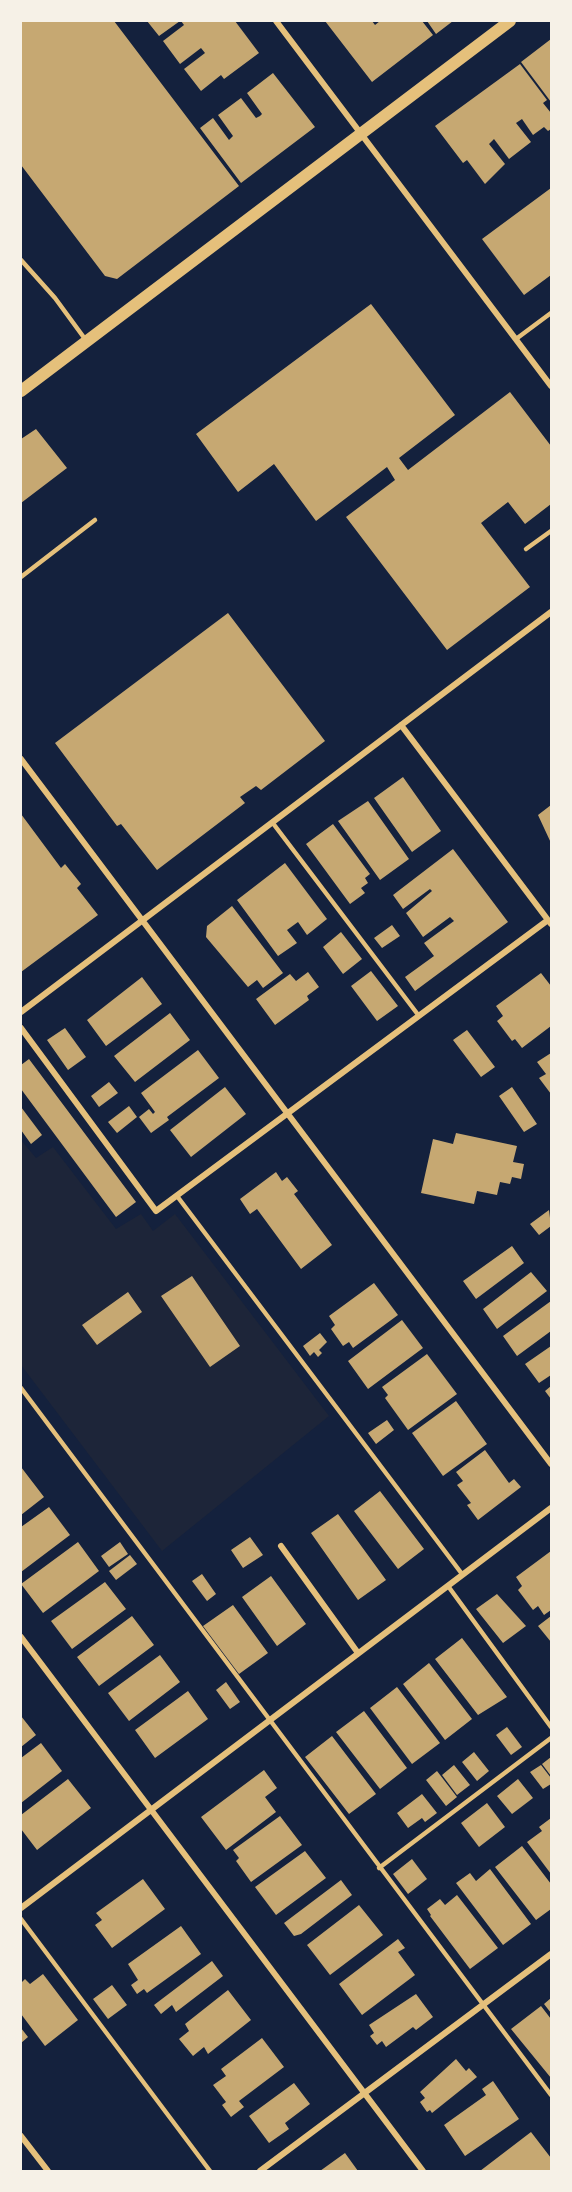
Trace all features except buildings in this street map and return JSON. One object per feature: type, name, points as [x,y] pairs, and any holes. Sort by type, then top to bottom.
[{"type":"main road","points":[[21,391],[510,21]]},
{"type":"street","points":[[276,21],[551,386]]},
{"type":"street","points":[[21,1012],[551,612]]},
{"type":"street","points":[[21,1028],[156,1211],[549,922],[402,724]]},
{"type":"street","points":[[21,759],[551,1464]]},
{"type":"street","points":[[21,1908],[551,1508]]},
{"type":"street","points":[[281,1546],[358,1653]]},
{"type":"street","points":[[21,1637],[423,2171]]},
{"type":"street","points":[[260,2171],[551,1954]]},
{"type":"street","points":[[21,2136],[48,2171]]},
{"type":"lane","points":[[21,260],[55,298],[87,341]]},
{"type":"lane","points":[[516,339],[551,312]]},
{"type":"lane","points":[[21,577],[95,520]]},
{"type":"lane","points":[[526,549],[551,531]]},
{"type":"lane","points":[[272,822],[419,1016]]},
{"type":"lane","points":[[177,1196],[462,1574]]},
{"type":"lane","points":[[21,1388],[551,2095]]},
{"type":"lane","points":[[448,1586],[551,1727]]},
{"type":"lane","points":[[379,1868],[551,1738]]},
{"type":"lane","points":[[21,1919],[210,2171]]},
{"type":"shaded area","points":[[21,1140],[36,1158],[53,1147],[116,1229],[141,1214],[153,1231],[175,1214],[329,1416],[162,1551],[21,1365]]}]
